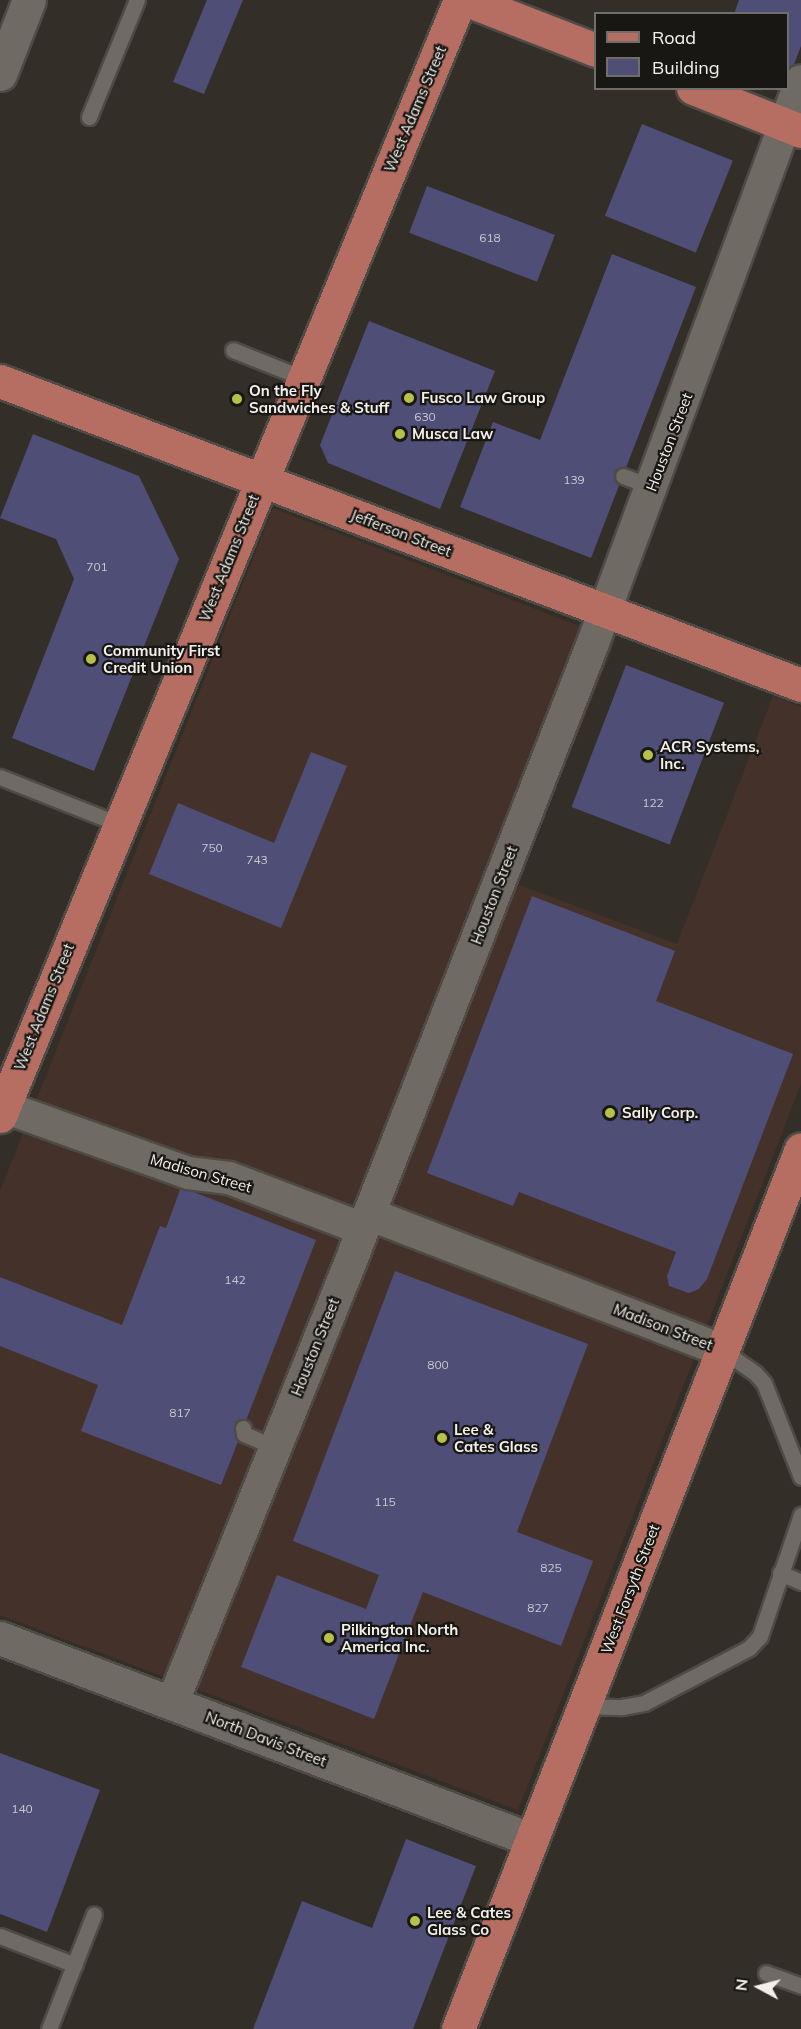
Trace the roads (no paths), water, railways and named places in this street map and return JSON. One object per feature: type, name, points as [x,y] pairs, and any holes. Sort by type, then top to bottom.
[{"type":"main road","name":"West Adams Street","points":[[2,1112],[460,0]]},
{"type":"main road","points":[[467,0],[594,49]]},
{"type":"main road","points":[[698,90],[792,127]]},
{"type":"main road","name":"Jefferson Street","points":[[0,381],[66,408],[261,479],[801,685]]},
{"type":"main road","name":"West Forsyth Street","points":[[458,2029],[801,1149]]},
{"type":"street","points":[[0,74],[29,0]]},
{"type":"street","name":"Houston Street","points":[[172,1704],[366,1222],[605,612],[792,127],[801,81]]},
{"type":"street","name":"Madison Street","points":[[2,1112],[188,1173],[229,1178],[366,1222],[722,1350]]},
{"type":"street","name":"North Davis Street","points":[[0,1638],[532,1840]]},
{"type":"lane","points":[[89,117],[137,0]]},
{"type":"lane","points":[[233,350],[303,378]]},
{"type":"lane","points":[[623,476],[652,487]]},
{"type":"lane","points":[[0,777],[119,824]]},
{"type":"lane","points":[[722,1350],[755,1373],[764,1383],[801,1477]]},
{"type":"lane","points":[[243,1428],[244,1434],[275,1447]]},
{"type":"lane","points":[[584,1706],[622,1707],[644,1703],[749,1648],[760,1636],[801,1515]]},
{"type":"lane","points":[[780,1573],[801,1582]]},
{"type":"lane","points":[[50,2029],[94,1914]]},
{"type":"lane","points":[[0,1936],[75,1965]]},
{"type":"lane","points":[[766,1973],[801,1986]]},
{"type":"place","name":"Fusco Law Group","points":[[409,398]]},
{"type":"place","name":"On the Fly Sandwiches & Stuff","points":[[237,399]]},
{"type":"place","name":"Musca Law","points":[[400,434]]},
{"type":"place","name":"Community First Credit Union","points":[[91,659]]},
{"type":"place","name":"ACR Systems, Inc.","points":[[648,755]]},
{"type":"place","name":"Sally Corp.","points":[[610,1113]]},
{"type":"place","name":"Lee & Cates Glass","points":[[442,1438]]},
{"type":"place","name":"Pilkington North America Inc.","points":[[329,1638]]},
{"type":"place","name":"Lee & Cates Glass Co","points":[[415,1921]]}]
